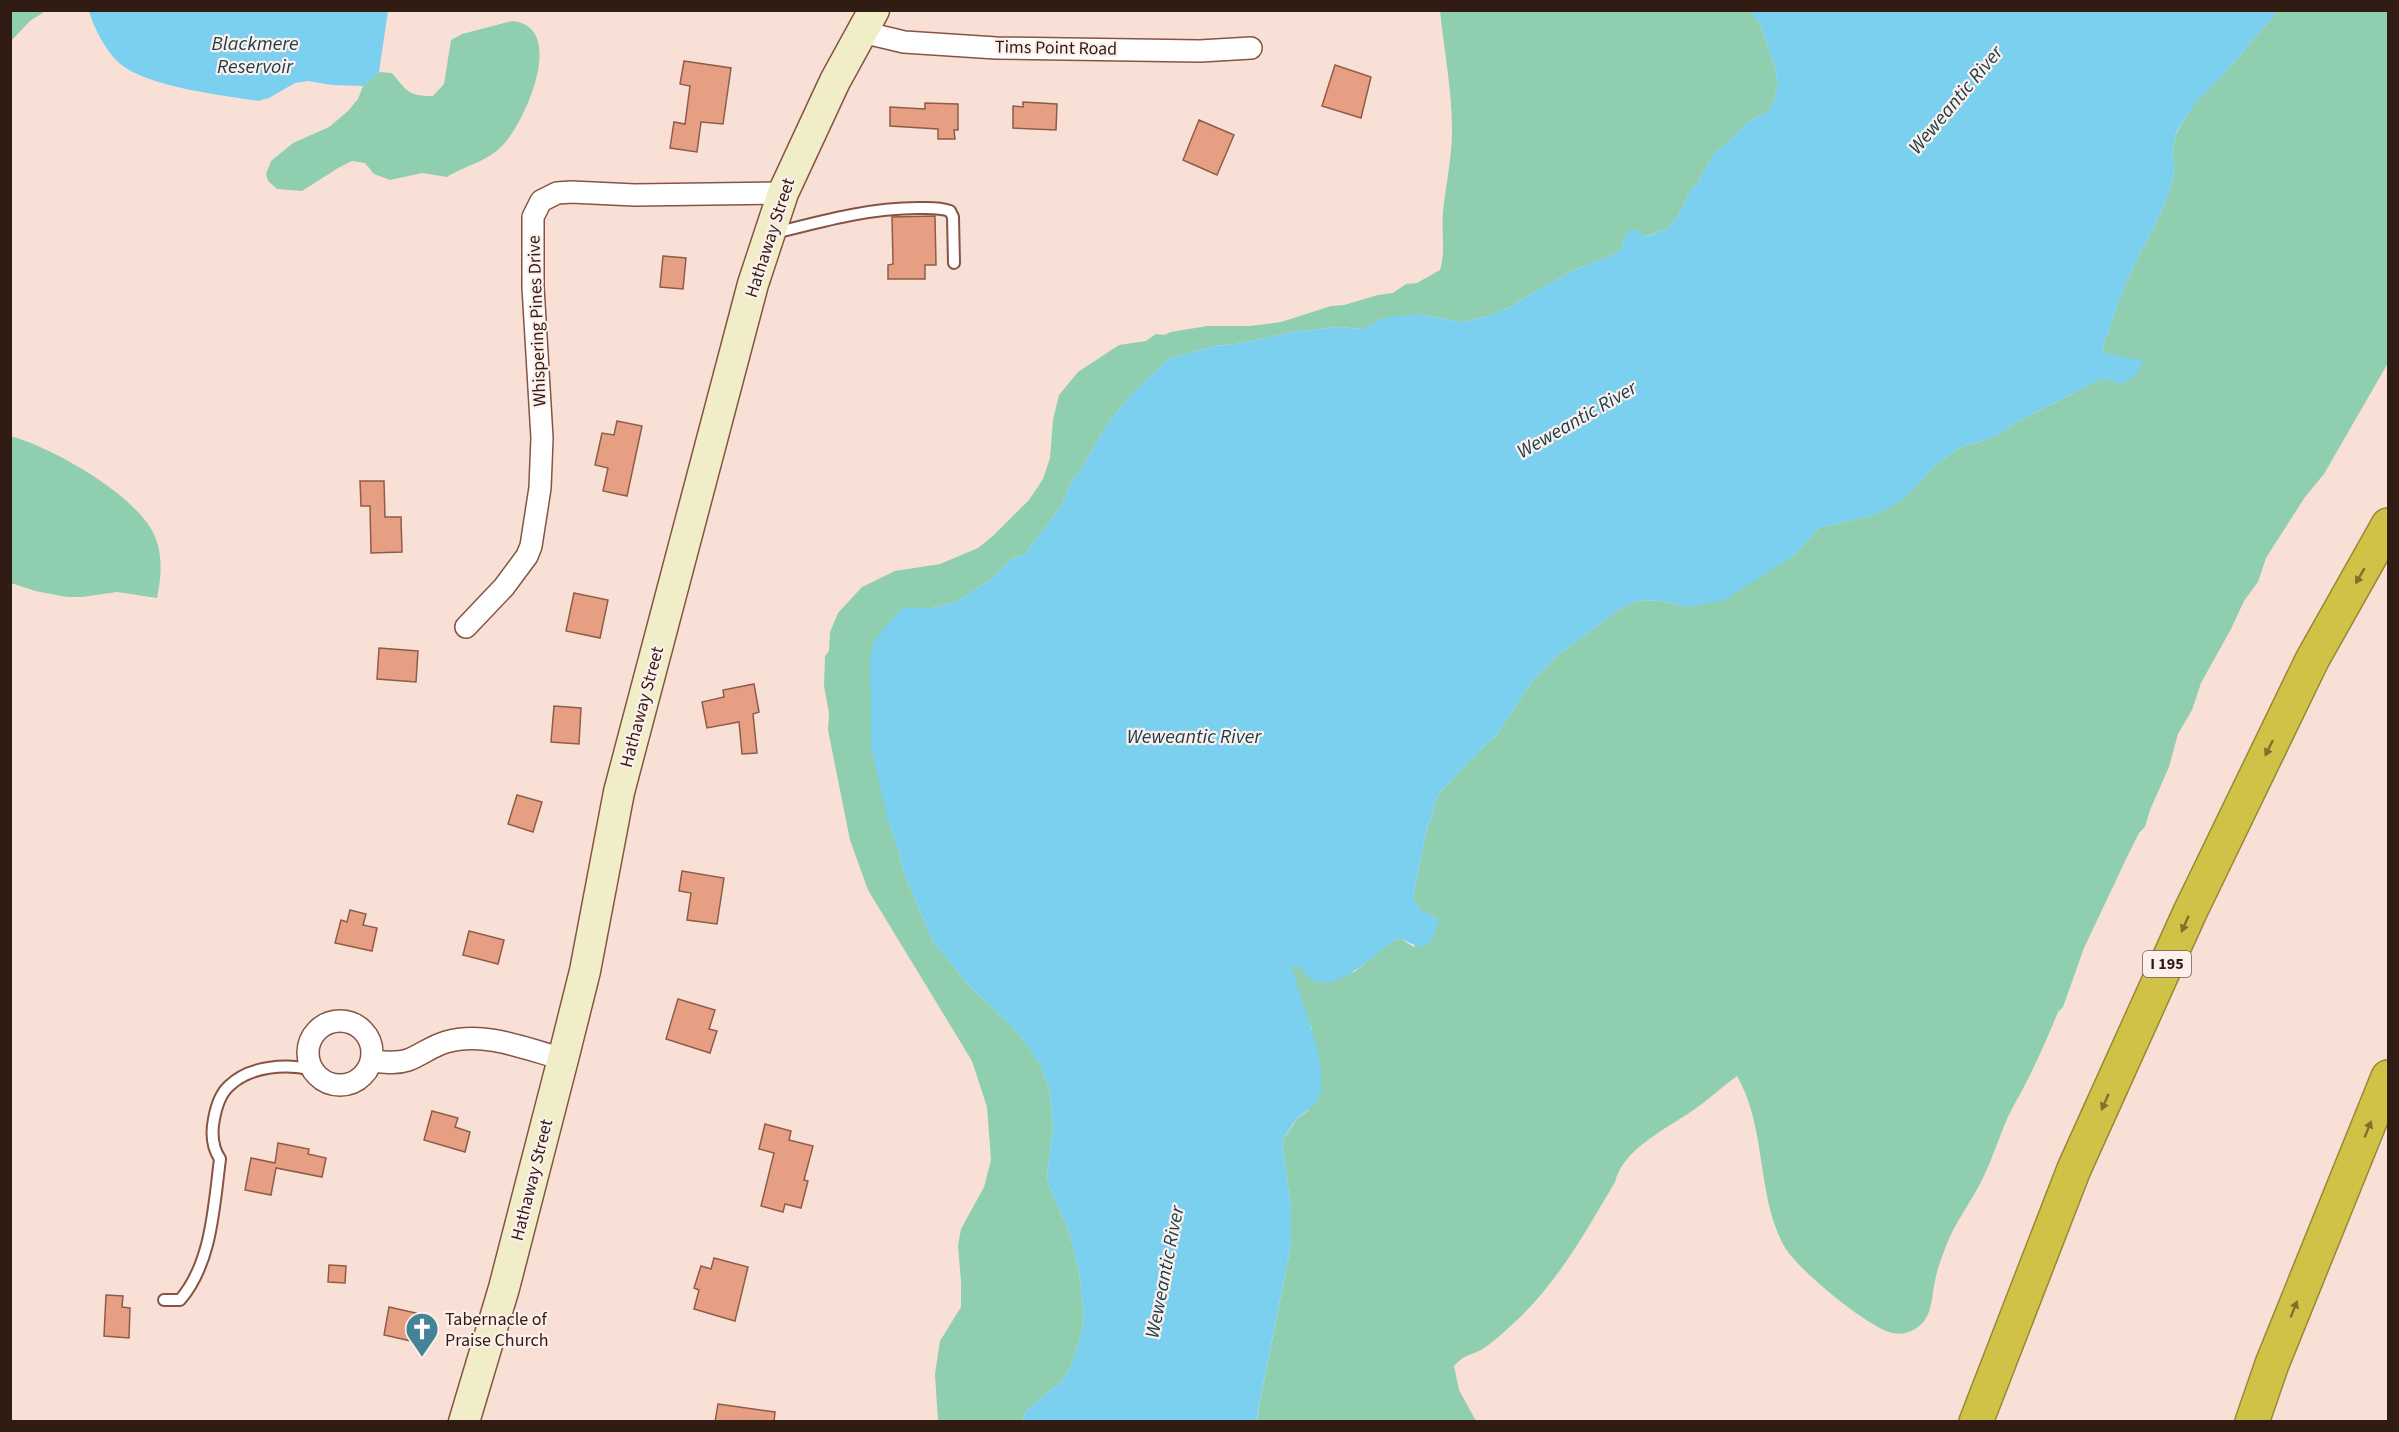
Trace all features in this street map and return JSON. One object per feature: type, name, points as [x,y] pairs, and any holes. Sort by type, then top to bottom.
[{"type":"highway","name":"I 195","points":[[1976,1422],[2074,1169],[2190,912],[2312,660],[2388,525]]},
{"type":"highway","points":[[2252,1422],[2272,1364],[2388,1077]]},
{"type":"street","name":"Tims Point Road","points":[[868,21],[904,42],[996,48],[1200,51],[1251,48]]},
{"type":"street","name":"Hathaway Street","points":[[464,1422],[504,1287],[563,1059],[585,971],[620,792],[753,284],[783,193],[835,81],[868,21]]},
{"type":"street","name":"Whispering Pines Drive","points":[[466,627],[504,587],[527,556],[531,546],[540,488],[542,438],[533,287],[533,218],[541,201],[557,193],[571,192],[635,195],[783,193]]},
{"type":"street","points":[[336,1021],[347,1022],[365,1032],[373,1051],[372,1061],[360,1079],[339,1086],[320,1078],[312,1070],[309,1059],[311,1039],[326,1024],[336,1021]]},
{"type":"street","points":[[372,1061],[393,1063],[408,1060],[445,1042],[477,1039],[499,1041],[563,1059]]},
{"type":"lane","points":[[768,234],[862,212],[889,208],[941,207],[950,211],[953,217],[954,263]]},
{"type":"lane","points":[[164,1300],[180,1300],[189,1290],[206,1249],[220,1159],[215,1151],[212,1135],[213,1124],[216,1109],[228,1086],[248,1074],[263,1070],[297,1066],[312,1070]]},
{"type":"green space","points":[[11,10],[46,11],[31,20],[11,41]]},
{"type":"green space","points":[[1751,10],[1760,24],[1775,67],[1778,83],[1773,104],[1765,114],[1750,120],[1715,152],[1696,185],[1690,191],[1678,216],[1668,228],[1645,237],[1636,230],[1623,241],[1622,248],[1615,254],[1572,271],[1509,308],[1485,317],[1462,322],[1423,315],[1383,318],[1364,329],[1338,327],[1293,332],[1236,344],[1214,346],[1168,359],[1129,397],[1106,426],[1074,477],[1061,506],[1024,555],[1013,558],[991,579],[956,602],[932,608],[902,608],[887,818],[903,870],[932,940],[965,981],[1020,1035],[1040,1065],[1049,1087],[1053,1125],[1047,1175],[1049,1186],[1069,1231],[1079,1272],[1084,1317],[1071,1366],[1062,1381],[1026,1411],[1022,1421],[938,1421],[935,1374],[940,1341],[961,1307],[958,1246],[961,1229],[984,1187],[991,1160],[987,1107],[972,1061],[868,890],[850,840],[828,730],[829,713],[824,686],[825,656],[829,651],[830,632],[838,613],[862,587],[895,571],[940,564],[978,548],[994,535],[1029,500],[1043,479],[1050,458],[1053,420],[1059,395],[1078,372],[1119,345],[1146,341],[1156,334],[1164,335],[1207,326],[1250,326],[1281,322],[1331,306],[1393,293],[1406,284],[1417,283],[1440,270],[1443,256],[1443,211],[1450,161],[1452,114],[1440,11]]},
{"type":"green space","points":[[2278,11],[2388,11],[2388,363],[2324,474],[2305,497],[2266,558],[2258,582],[2244,601],[2201,683],[2192,710],[2178,734],[2169,767],[2145,827],[2139,833],[2084,948],[2063,1007],[2058,1012],[2032,1071],[2009,1114],[1983,1178],[1950,1237],[1938,1268],[1930,1308],[1925,1320],[1915,1329],[1902,1334],[1892,1333],[1878,1327],[1832,1295],[1791,1256],[1775,1226],[1753,1117],[1737,1076],[1698,1107],[1636,1150],[1620,1170],[1582,1237],[1545,1290],[1495,1340],[1454,1366],[1459,1390],[1476,1421],[1256,1422],[1291,1245],[1291,1210],[1282,1141],[1297,1119],[1309,1110],[1312,1029],[1291,967],[1298,966],[1312,980],[1354,972],[1394,940],[1401,939],[1414,947],[1435,917],[1421,910],[1413,897],[1428,823],[1431,821],[1434,805],[1440,792],[1496,736],[1531,683],[1557,656],[1620,609],[1639,600],[1661,601],[1687,607],[1793,556],[1819,528],[1874,515],[1914,489],[1934,466],[1959,448],[1994,437],[2015,423],[2101,379],[2108,379],[2119,384],[2103,349],[2105,337],[2108,336],[2130,274],[2167,197],[2174,166],[2172,154],[2176,134],[2196,101],[2221,77]]},
{"type":"green space","points":[[512,21],[529,27],[537,39],[540,56],[537,76],[522,117],[497,151],[447,177],[422,173],[390,180],[374,174],[365,163],[352,161],[302,191],[277,189],[268,181],[266,174],[271,161],[293,143],[329,127],[348,111],[358,99],[363,86],[379,72],[392,73],[405,88],[413,93],[433,96],[444,84],[451,40],[462,34]]},
{"type":"green space","points":[[10,436],[71,462],[133,507],[147,523],[158,546],[161,568],[157,598],[117,592],[67,597],[35,591],[11,583]]},
{"type":"water","name":"Blackmere Reservoir","points":[[89,10],[388,11],[379,72],[363,86],[332,85],[308,81],[295,83],[269,98],[258,101],[185,89],[131,71],[109,52],[97,31]]},
{"type":"water","name":"Weweantic River","points":[[1751,11],[2278,11],[2221,77],[2196,102],[2176,133],[2172,154],[2174,166],[2167,197],[2135,262],[2108,336],[2105,338],[2103,349],[2106,354],[2142,360],[2135,376],[2119,384],[2108,379],[2101,379],[2015,423],[1994,437],[1959,448],[1934,466],[1914,489],[1895,505],[1874,515],[1819,528],[1793,556],[1723,601],[1687,607],[1661,601],[1639,600],[1620,609],[1557,656],[1531,683],[1496,736],[1440,792],[1434,805],[1431,821],[1428,823],[1413,897],[1418,908],[1439,922],[1431,941],[1421,948],[1401,939],[1394,940],[1344,977],[1322,983],[1312,980],[1298,966],[1292,967],[1318,1054],[1321,1087],[1316,1103],[1295,1121],[1282,1141],[1291,1210],[1291,1245],[1256,1421],[1022,1421],[1026,1411],[1062,1381],[1071,1366],[1084,1317],[1079,1272],[1069,1231],[1049,1186],[1047,1175],[1053,1125],[1049,1087],[1040,1065],[1020,1035],[965,981],[932,940],[903,870],[887,818],[871,746],[870,658],[874,642],[902,608],[932,608],[956,602],[991,579],[1013,558],[1024,555],[1061,506],[1074,477],[1106,426],[1129,397],[1168,359],[1214,346],[1236,344],[1293,332],[1338,327],[1364,329],[1383,318],[1395,316],[1423,315],[1462,322],[1485,317],[1509,308],[1572,271],[1615,254],[1622,248],[1629,230],[1636,230],[1646,237],[1668,228],[1678,216],[1690,191],[1696,185],[1715,152],[1750,120],[1765,114],[1773,104],[1778,83],[1775,67],[1760,24]]},
{"type":"building","points":[[684,61],[731,68],[723,124],[701,122],[697,152],[670,148],[674,122],[685,124],[690,86],[680,84]]},
{"type":"building","points":[[1335,65],[1371,77],[1361,118],[1322,106]]},
{"type":"building","points":[[1023,102],[1057,104],[1056,130],[1013,128],[1013,106],[1023,107]]},
{"type":"building","points":[[925,103],[958,104],[958,130],[954,130],[955,139],[938,139],[938,129],[890,126],[890,107],[925,109]]},
{"type":"building","points":[[1199,120],[1234,135],[1217,175],[1183,160]]},
{"type":"building","points":[[935,216],[936,265],[925,265],[925,279],[888,279],[888,265],[893,264],[892,217]]},
{"type":"building","points":[[663,256],[686,258],[683,289],[660,287]]},
{"type":"building","points":[[617,421],[642,426],[627,496],[603,491],[608,468],[595,465],[602,433],[614,435]]},
{"type":"building","points":[[360,481],[384,481],[385,517],[401,517],[402,552],[371,553],[370,506],[361,506]]},
{"type":"building","points":[[574,593],[608,600],[600,638],[566,631]]},
{"type":"building","points":[[379,648],[418,651],[416,682],[377,679]]},
{"type":"building","points":[[754,684],[759,712],[753,714],[757,753],[742,754],[739,722],[707,728],[702,702],[724,697],[723,690]]},
{"type":"building","points":[[554,706],[581,708],[579,744],[551,742]]},
{"type":"building","points":[[517,795],[542,802],[533,832],[508,824]]},
{"type":"building","points":[[682,871],[724,878],[717,924],[687,920],[691,893],[679,891]]},
{"type":"building","points":[[350,910],[366,914],[363,925],[377,928],[372,951],[335,943],[341,920],[347,922]]},
{"type":"building","points":[[469,931],[504,940],[498,964],[463,955]]},
{"type":"building","points":[[678,999],[715,1010],[709,1029],[717,1031],[710,1053],[666,1039]]},
{"type":"building","points":[[432,1111],[458,1118],[455,1127],[470,1132],[465,1152],[424,1140]]},
{"type":"building","points":[[765,1124],[791,1131],[789,1140],[813,1146],[804,1180],[808,1181],[801,1208],[785,1204],[783,1212],[761,1206],[774,1153],[759,1149]]},
{"type":"building","points":[[278,1143],[309,1149],[308,1154],[326,1158],[322,1177],[276,1168],[271,1195],[245,1190],[251,1158],[275,1163]]},
{"type":"building","points":[[714,1258],[748,1267],[735,1321],[694,1309],[699,1290],[694,1288],[701,1266],[711,1269]]},
{"type":"building","points":[[329,1265],[346,1266],[345,1283],[328,1282]]},
{"type":"building","points":[[106,1295],[123,1296],[122,1307],[130,1308],[129,1338],[104,1336]]},
{"type":"building","points":[[389,1307],[416,1313],[411,1341],[384,1335]]},
{"type":"building","points":[[718,1404],[775,1412],[774,1422],[715,1422]]},
{"type":"place","name":"Tabernacle of Praise Church","points":[[422,1358]]}]
